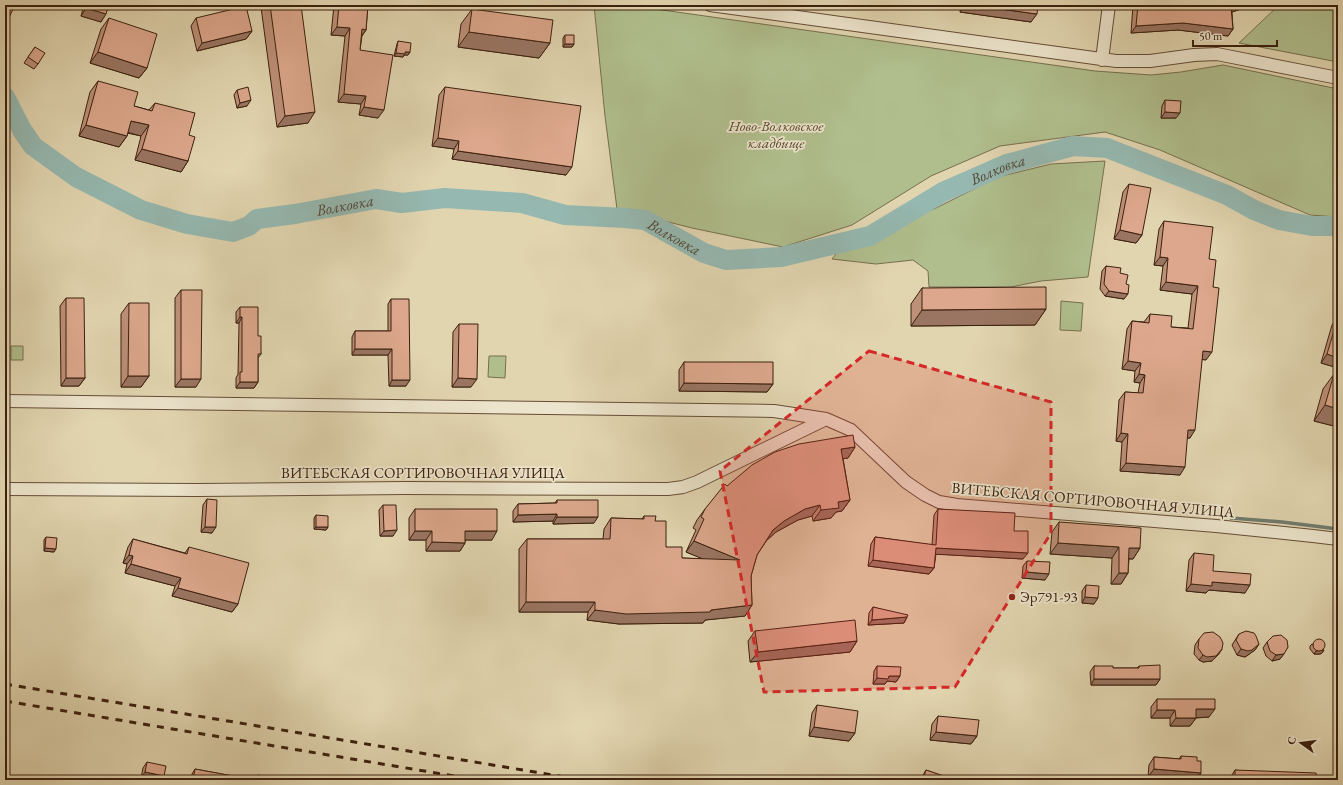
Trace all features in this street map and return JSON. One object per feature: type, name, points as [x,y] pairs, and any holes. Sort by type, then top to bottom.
[{"type":"street","points":[[710,5],[1102,60],[1134,62],[1194,55],[1217,54],[1338,78]]},
{"type":"street","points":[[1102,60],[1109,5]]},
{"type":"street","name":"ВИТЕБСКАЯ СОРТИРОВОЧНАЯ УЛИЦА","points":[[5,401],[760,411],[804,414],[826,419],[852,430],[906,482],[925,495],[939,502],[957,506],[1216,526],[1338,539]]},
{"type":"street","name":"ВИТЕБСКАЯ СОРТИРОВОЧНАЯ УЛИЦА","points":[[5,489],[668,489],[683,487],[697,482],[826,419]]},
{"type":"highlighted area","points":[[869,351],[1051,402],[1051,533],[955,687],[764,692],[720,471]]},
{"type":"green space","name":"Ново-Волковское кладбище","points":[[594,5],[627,5],[1095,71],[1151,75],[1223,65],[1338,89],[1338,217],[1310,215],[1160,150],[1105,132],[1000,146],[931,176],[852,225],[783,247],[692,228],[617,209],[605,116]]},
{"type":"green space","points":[[1279,5],[1338,5],[1338,62],[1239,43]]},
{"type":"green space","points":[[1105,161],[1088,277],[1041,281],[1011,287],[929,287],[928,271],[913,260],[876,264],[832,259],[847,240],[887,227],[936,208],[998,177],[1051,164]]},
{"type":"green space","points":[[1061,301],[1083,303],[1081,331],[1060,330]]},
{"type":"green space","points":[[11,346],[23,346],[23,360],[11,360]]},
{"type":"green space","points":[[489,356],[506,356],[505,378],[488,377]]},
{"type":"building","points":[[5,5],[15,5],[5,26]]},
{"type":"building","points":[[87,5],[109,5],[106,14],[86,8]]},
{"type":"building","points":[[270,5],[301,5],[315,112],[285,116]]},
{"type":"building","points":[[339,5],[368,5],[366,30],[362,29],[360,50],[393,55],[384,110],[364,107],[366,96],[344,94],[350,28],[337,27]]},
{"type":"building","points":[[971,5],[1038,5],[1037,14]]},
{"type":"building","points":[[1138,5],[1236,5],[1231,7],[1233,29],[1183,23],[1136,26]]},
{"type":"building","points":[[246,6],[252,31],[202,43],[196,18]]},
{"type":"building","points":[[472,9],[553,20],[550,43],[469,32]]},
{"type":"building","points":[[109,18],[157,34],[147,68],[98,52]]},
{"type":"building","points":[[565,35],[574,35],[574,44],[565,44]]},
{"type":"building","points":[[398,41],[411,43],[410,52],[405,52],[405,54],[396,53]]},
{"type":"building","points":[[35,47],[45,53],[38,64],[28,57]]},
{"type":"building","points":[[98,81],[138,92],[134,106],[152,111],[155,103],[195,113],[189,135],[195,137],[188,161],[142,149],[149,125],[131,121],[127,136],[86,125]]},
{"type":"building","points":[[248,87],[251,100],[240,103],[237,90]]},
{"type":"building","points":[[445,87],[581,106],[572,167],[458,151],[459,141],[438,138]]},
{"type":"building","points":[[1165,100],[1181,101],[1180,113],[1165,112]]},
{"type":"building","points":[[1129,184],[1151,188],[1142,235],[1120,230]]},
{"type":"building","points":[[1164,221],[1213,227],[1209,259],[1216,260],[1213,287],[1219,288],[1212,352],[1203,351],[1195,430],[1188,430],[1185,467],[1126,463],[1128,434],[1121,433],[1125,392],[1143,393],[1145,375],[1139,374],[1141,363],[1128,361],[1132,321],[1149,323],[1150,314],[1172,316],[1171,327],[1193,329],[1198,286],[1166,282],[1168,258],[1160,257]]},
{"type":"building","points":[[1106,266],[1121,268],[1120,273],[1128,275],[1126,284],[1129,285],[1128,294],[1109,291],[1104,284]]},
{"type":"building","points":[[1046,287],[1046,309],[922,310],[922,288]]},
{"type":"building","points":[[181,290],[202,290],[201,379],[181,379]]},
{"type":"building","points":[[66,298],[84,298],[85,378],[66,378]]},
{"type":"building","points":[[391,299],[409,299],[410,380],[392,380],[392,349],[355,349],[355,331],[391,331]]},
{"type":"building","points":[[129,303],[149,303],[149,376],[128,376]]},
{"type":"building","points":[[240,307],[258,307],[258,336],[261,336],[261,354],[258,354],[258,382],[240,382],[240,372],[242,372],[242,317],[240,317]]},
{"type":"building","points":[[1338,317],[1338,358],[1327,354]]},
{"type":"building","points":[[459,324],[478,324],[477,379],[458,378]]},
{"type":"building","points":[[684,362],[773,362],[773,384],[684,383]]},
{"type":"building","points":[[1334,374],[1338,375],[1338,409],[1325,405]]},
{"type":"building","points":[[853,435],[855,447],[841,449],[850,500],[838,502],[839,508],[821,510],[820,505],[805,509],[784,521],[773,530],[757,555],[751,576],[752,605],[711,610],[710,612],[626,614],[595,610],[595,602],[526,602],[527,539],[610,539],[611,518],[644,519],[644,516],[656,516],[655,521],[666,521],[666,547],[682,547],[682,558],[740,560],[694,541],[704,519],[701,517],[705,509],[725,484],[727,486],[752,465],[775,452],[799,444]]},
{"type":"building","points":[[207,499],[217,500],[216,527],[205,527]]},
{"type":"building","points":[[557,500],[598,500],[598,517],[557,517],[557,514],[518,515],[518,504],[557,503]]},
{"type":"building","points":[[383,505],[396,505],[397,530],[384,531]]},
{"type":"building","points":[[415,509],[497,509],[497,531],[465,531],[465,543],[432,542],[432,531],[415,531]]},
{"type":"building","points":[[938,509],[1015,513],[1014,531],[1028,531],[1028,553],[936,548],[934,568],[873,560],[875,537],[936,545]]},
{"type":"building","points":[[316,515],[328,516],[328,527],[316,527]]},
{"type":"building","points":[[1059,522],[1141,528],[1140,548],[1129,548],[1128,573],[1119,573],[1119,547],[1058,543]]},
{"type":"building","points":[[46,537],[57,538],[56,549],[45,548]]},
{"type":"building","points":[[133,539],[187,554],[189,547],[249,563],[238,604],[178,588],[181,578],[131,564],[133,556],[129,555]]},
{"type":"building","points":[[1194,553],[1214,555],[1213,571],[1251,574],[1250,585],[1212,582],[1212,586],[1191,584]]},
{"type":"building","points":[[1027,561],[1050,562],[1049,574],[1026,572]]},
{"type":"building","points":[[1086,585],[1099,586],[1098,598],[1085,597]]},
{"type":"building","points":[[873,607],[908,615],[907,617],[872,620]]},
{"type":"building","points":[[855,620],[857,641],[758,652],[755,631]]},
{"type":"building","points":[[1246,631],[1254,633],[1259,644],[1252,650],[1248,651],[1241,649],[1236,640],[1239,634]]},
{"type":"building","points":[[1213,632],[1220,637],[1223,643],[1222,649],[1216,656],[1207,657],[1203,655],[1198,648],[1199,639],[1204,633]]},
{"type":"building","points":[[1281,635],[1287,640],[1288,647],[1284,654],[1276,655],[1270,651],[1267,642],[1273,636]]},
{"type":"building","points":[[1321,639],[1324,640],[1324,650],[1317,651],[1314,650],[1313,643],[1314,640]]},
{"type":"building","points":[[1160,665],[1160,679],[1094,679],[1094,666],[1139,668],[1139,666]]},
{"type":"building","points":[[877,666],[901,667],[900,676],[889,676],[888,679],[877,678]]},
{"type":"building","points":[[1157,699],[1215,699],[1215,709],[1196,709],[1196,718],[1176,718],[1175,710],[1157,710]]},
{"type":"building","points":[[817,705],[858,711],[855,733],[814,727]]},
{"type":"building","points":[[938,716],[979,720],[977,736],[936,732]]},
{"type":"building","points":[[1181,756],[1197,757],[1197,761],[1201,761],[1201,773],[1154,769],[1154,757],[1181,759]]},
{"type":"building","points":[[147,762],[166,766],[164,776],[145,772]]},
{"type":"building","points":[[195,769],[255,780],[193,780]]},
{"type":"building","points":[[926,770],[955,780],[923,780]]},
{"type":"building","points":[[1235,770],[1316,773],[1317,780],[1235,780]]},
{"type":"building","points":[[258,775],[273,778],[272,780],[257,780]]},
{"type":"building","points":[[302,776],[314,778],[320,780],[301,780]]},
{"type":"building","points":[[1201,778],[1235,780],[1201,780]]},
{"type":"waterway","name":"Волковка","points":[[5,97],[22,130],[33,146],[76,177],[141,210],[187,224],[233,232],[249,226],[257,219],[295,214],[376,199],[402,203],[445,198],[522,203],[565,215],[645,220],[704,253],[726,260],[781,257],[870,236],[943,192],[1007,164],[1073,146],[1107,148],[1227,195],[1254,210],[1279,220],[1312,226],[1338,226]]},
{"type":"waterway","points":[[1231,518],[1282,522],[1338,529]]},
{"type":"railway","points":[[5,684],[583,780]]},
{"type":"railway","points":[[5,701],[478,780]]},
{"type":"place","name":"Эр791-93","points":[[1012,597]]}]
